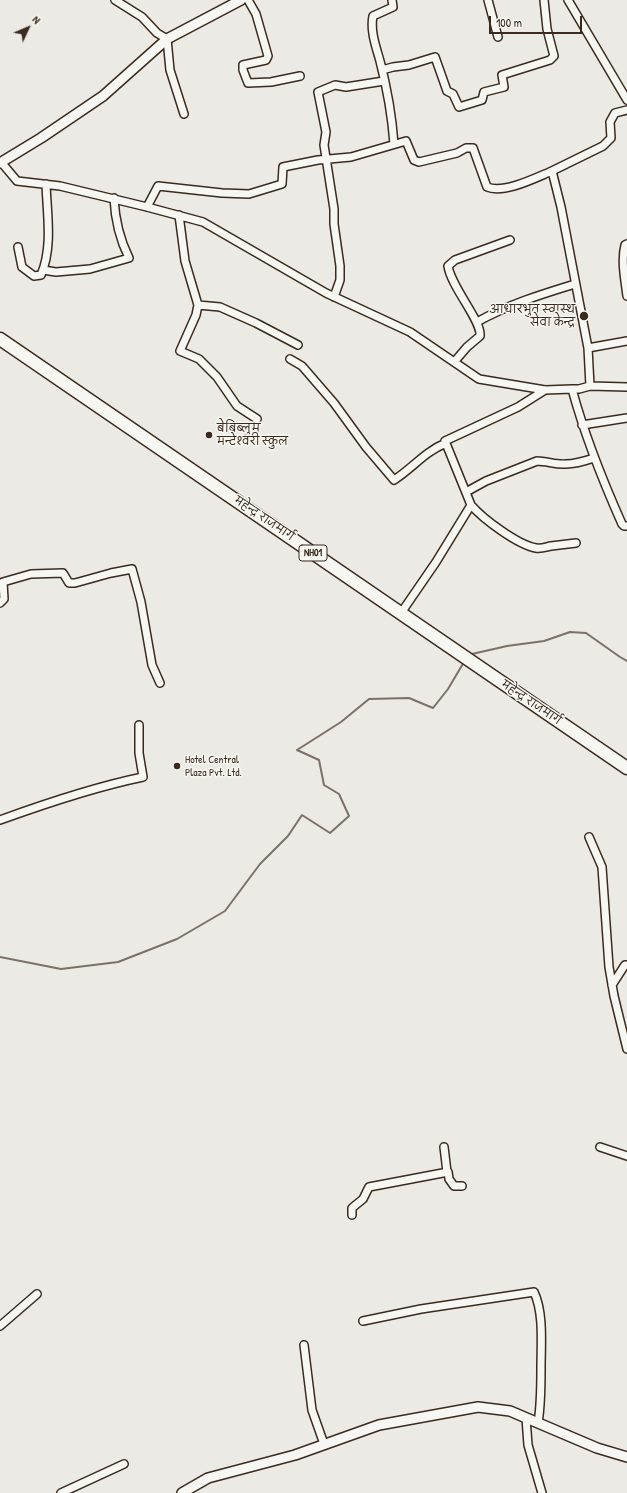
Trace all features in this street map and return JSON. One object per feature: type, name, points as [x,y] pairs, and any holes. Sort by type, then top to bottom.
[{"type":"highway","name":"महेन्द्र राजमार्ग","points":[[0,338],[627,768]]},
{"type":"street","points":[[115,0],[142,17],[166,39],[170,70],[184,114]]},
{"type":"street","points":[[241,0],[166,39],[103,96],[41,138],[0,163],[17,180],[60,186],[114,198],[203,222],[334,297],[410,332],[455,361],[479,379],[545,390],[579,389],[590,386],[627,387]]},
{"type":"street","points":[[248,0],[256,14],[268,56],[266,60],[243,64],[243,70],[248,84],[271,82],[300,76]]},
{"type":"street","points":[[392,0],[393,7],[373,16],[372,22],[374,41],[382,70],[393,124],[394,144]]},
{"type":"street","points":[[488,0],[498,37]]},
{"type":"street","points":[[382,70],[409,65],[435,57],[447,91],[454,94],[460,107],[482,100],[484,92],[504,87],[502,75],[550,60],[554,56],[544,0]]},
{"type":"street","points":[[568,0],[627,100]]},
{"type":"street","points":[[334,297],[340,280],[340,266],[334,224],[334,209],[325,159],[324,145],[326,132],[318,92],[335,85],[346,87],[384,80]]},
{"type":"street","points":[[147,207],[158,186],[222,193],[249,194],[282,184],[283,167],[325,159],[351,157],[406,141],[414,160],[419,162],[457,153],[466,148],[473,148],[487,187],[494,190],[525,182],[552,171],[603,146],[611,138],[610,122],[615,113],[627,110]]},
{"type":"street","points":[[552,171],[561,207],[588,348],[590,386]]},
{"type":"street","points":[[18,247],[22,267],[34,276],[41,275],[49,240],[46,184]]},
{"type":"street","points":[[43,270],[56,272],[90,270],[129,258],[123,245],[115,213],[114,198]]},
{"type":"street","points":[[179,216],[185,261],[198,305],[196,315],[180,351],[199,358],[217,376],[237,406],[256,419]]},
{"type":"street","points":[[455,361],[467,347],[480,336],[480,333],[476,322],[457,291],[449,273],[448,266],[455,260],[510,240]]},
{"type":"street","points":[[627,244],[625,245],[624,249],[623,265],[627,296]]},
{"type":"street","points":[[476,322],[522,302],[575,284]]},
{"type":"street","points":[[198,305],[220,307],[256,323],[298,345]]},
{"type":"street","points":[[588,348],[627,341]]},
{"type":"street","points":[[290,359],[302,366],[334,403],[366,447],[394,480],[406,473],[434,448],[446,443],[445,441],[518,407],[545,390]]},
{"type":"street","points":[[572,389],[582,425],[594,458],[622,524],[627,526]]},
{"type":"street","points":[[582,425],[627,418]]},
{"type":"street","points":[[446,443],[471,505],[480,515],[496,527],[532,547],[542,548],[576,543]]},
{"type":"street","points":[[466,492],[486,481],[537,461],[565,465],[594,458]]},
{"type":"street","points":[[401,613],[436,562],[471,505]]},
{"type":"street","points":[[0,603],[4,599],[3,582],[31,574],[63,573],[69,583],[75,583],[111,572],[132,569],[141,602],[152,664],[160,683]]},
{"type":"street","points":[[0,820],[58,799],[114,783],[143,777],[139,753],[139,725]]},
{"type":"street","points":[[589,837],[602,867],[608,960],[612,985],[627,1049]]},
{"type":"street","points":[[612,985],[625,965],[627,965]]},
{"type":"street","points":[[444,1147],[449,1179],[454,1186],[462,1186]]},
{"type":"street","points":[[600,1147],[627,1156]]},
{"type":"street","points":[[352,1216],[352,1208],[363,1199],[369,1186],[447,1172]]},
{"type":"street","points":[[363,1321],[415,1310],[534,1292],[538,1301],[541,1348],[541,1407],[538,1423]]},
{"type":"street","points":[[0,1326],[36,1294]]},
{"type":"street","points":[[304,1345],[312,1410],[324,1444]]},
{"type":"street","points":[[182,1493],[208,1478],[295,1455],[379,1425],[478,1407],[510,1411],[597,1448],[627,1457]]},
{"type":"street","points":[[526,1418],[528,1445],[542,1493]]},
{"type":"street","points":[[61,1493],[124,1464]]},
{"type":"waterway","points":[[471,656],[472,654],[507,646],[544,641],[570,632],[586,633],[627,661]]},
{"type":"waterway","points":[[0,957],[61,969],[118,962],[177,939],[225,911],[260,864],[288,836],[302,815],[330,833],[349,816],[339,794],[324,785],[319,760],[297,750],[341,722],[369,699],[409,698],[433,708],[448,689],[464,662]]},
{"type":"place","name":"आधारभुत स्वास्थ सेवा केन्द्र","points":[[584,316]]},
{"type":"place","name":"बेबिब्लुम मन्टेश्वरी स्कुल","points":[[209,435]]},
{"type":"place","name":"Hotel Central Plaza Pvt. Ltd.","points":[[177,766]]}]
